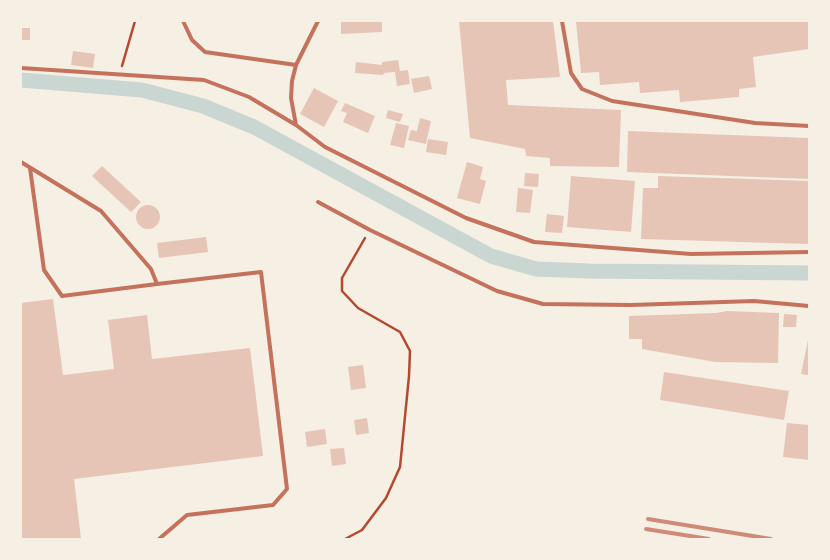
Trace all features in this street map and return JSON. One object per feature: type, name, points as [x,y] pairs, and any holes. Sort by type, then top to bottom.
[{"type":"lane","points":[[183,21],[192,40],[206,52],[296,65]]},
{"type":"lane","points":[[296,124],[291,98],[292,80],[296,65],[318,21]]},
{"type":"lane","points":[[562,21],[570,73],[582,89],[612,101],[755,123],[809,126]]},
{"type":"lane","points":[[21,68],[204,80],[249,97],[296,124],[325,147],[466,218],[534,242],[691,254],[809,252]]},
{"type":"lane","points":[[21,162],[101,211],[151,270],[157,284]]},
{"type":"lane","points":[[30,168],[44,270],[62,296],[261,272],[287,489],[273,505],[187,515],[159,539]]},
{"type":"lane","points":[[318,202],[370,230],[497,291],[543,304],[632,305],[754,302],[809,306]]},
{"type":"path","points":[[119,74],[135,21]]},
{"type":"path","points":[[345,539],[362,530],[386,498],[400,467],[408,376],[410,351],[400,332],[358,308],[342,291],[342,278],[370,230]]},
{"type":"building","points":[[341,21],[382,21],[382,32],[341,34]]},
{"type":"building","points":[[459,21],[553,21],[560,77],[506,80],[508,105],[621,110],[619,167],[550,166],[550,158],[526,156],[525,149],[470,138]]},
{"type":"building","points":[[576,21],[809,21],[809,49],[753,57],[756,87],[739,89],[739,97],[680,102],[679,90],[640,93],[639,82],[600,85],[599,72],[581,73]]},
{"type":"building","points":[[21,28],[30,28],[30,40],[21,40]]},
{"type":"building","points":[[73,51],[95,54],[93,68],[71,65]]},
{"type":"building","points":[[398,60],[400,71],[408,70],[410,84],[397,86],[395,72],[384,73],[383,75],[355,73],[356,62],[382,65],[382,62]]},
{"type":"building","points":[[429,76],[432,89],[414,93],[411,79]]},
{"type":"building","points":[[314,88],[338,101],[324,127],[300,114]]},
{"type":"building","points":[[345,103],[375,116],[368,133],[343,122],[347,113],[341,111]]},
{"type":"building","points":[[388,110],[403,114],[400,122],[386,118]]},
{"type":"building","points":[[420,118],[431,121],[426,144],[408,140],[411,130],[417,131]]},
{"type":"building","points":[[396,123],[409,126],[404,148],[390,145]]},
{"type":"building","points":[[628,131],[809,138],[809,179],[627,172]]},
{"type":"building","points":[[428,139],[448,142],[446,155],[426,152]]},
{"type":"building","points":[[467,162],[483,167],[480,179],[486,181],[480,204],[457,198]]},
{"type":"building","points":[[102,166],[141,202],[131,212],[92,176]]},
{"type":"building","points":[[525,173],[539,174],[538,187],[524,186]]},
{"type":"building","points":[[571,176],[635,181],[631,232],[567,227]]},
{"type":"building","points":[[658,176],[809,181],[809,244],[641,239],[643,188],[658,188]]},
{"type":"building","points":[[518,188],[533,190],[530,213],[516,212]]},
{"type":"building","points":[[148,205],[157,208],[160,217],[157,226],[148,229],[139,226],[136,217],[139,208]]},
{"type":"building","points":[[547,214],[564,216],[562,233],[545,232]]},
{"type":"building","points":[[206,237],[208,252],[159,258],[157,243]]},
{"type":"building","points":[[53,299],[63,375],[114,369],[108,320],[147,315],[152,359],[250,348],[263,456],[74,479],[81,539],[21,539],[21,303]]},
{"type":"building","points":[[727,311],[779,313],[778,363],[715,362],[642,349],[642,339],[629,339],[629,316]]},
{"type":"building","points":[[784,314],[797,315],[796,327],[783,327]]},
{"type":"building","points":[[809,340],[809,375],[801,374]]},
{"type":"building","points":[[363,365],[366,388],[351,390],[348,367]]},
{"type":"building","points":[[664,372],[789,391],[784,420],[660,400]]},
{"type":"building","points":[[367,418],[369,433],[356,435],[354,420]]},
{"type":"building","points":[[787,423],[809,425],[809,460],[783,457]]},
{"type":"building","points":[[325,429],[327,444],[307,447],[305,432]]},
{"type":"building","points":[[344,448],[346,464],[332,466],[330,449]]},
{"type":"waterway","points":[[21,80],[142,90],[203,106],[254,127],[491,256],[536,269],[809,273]]},
{"type":"railway","points":[[648,519],[771,539]]},
{"type":"railway","points":[[646,529],[709,539]]}]
